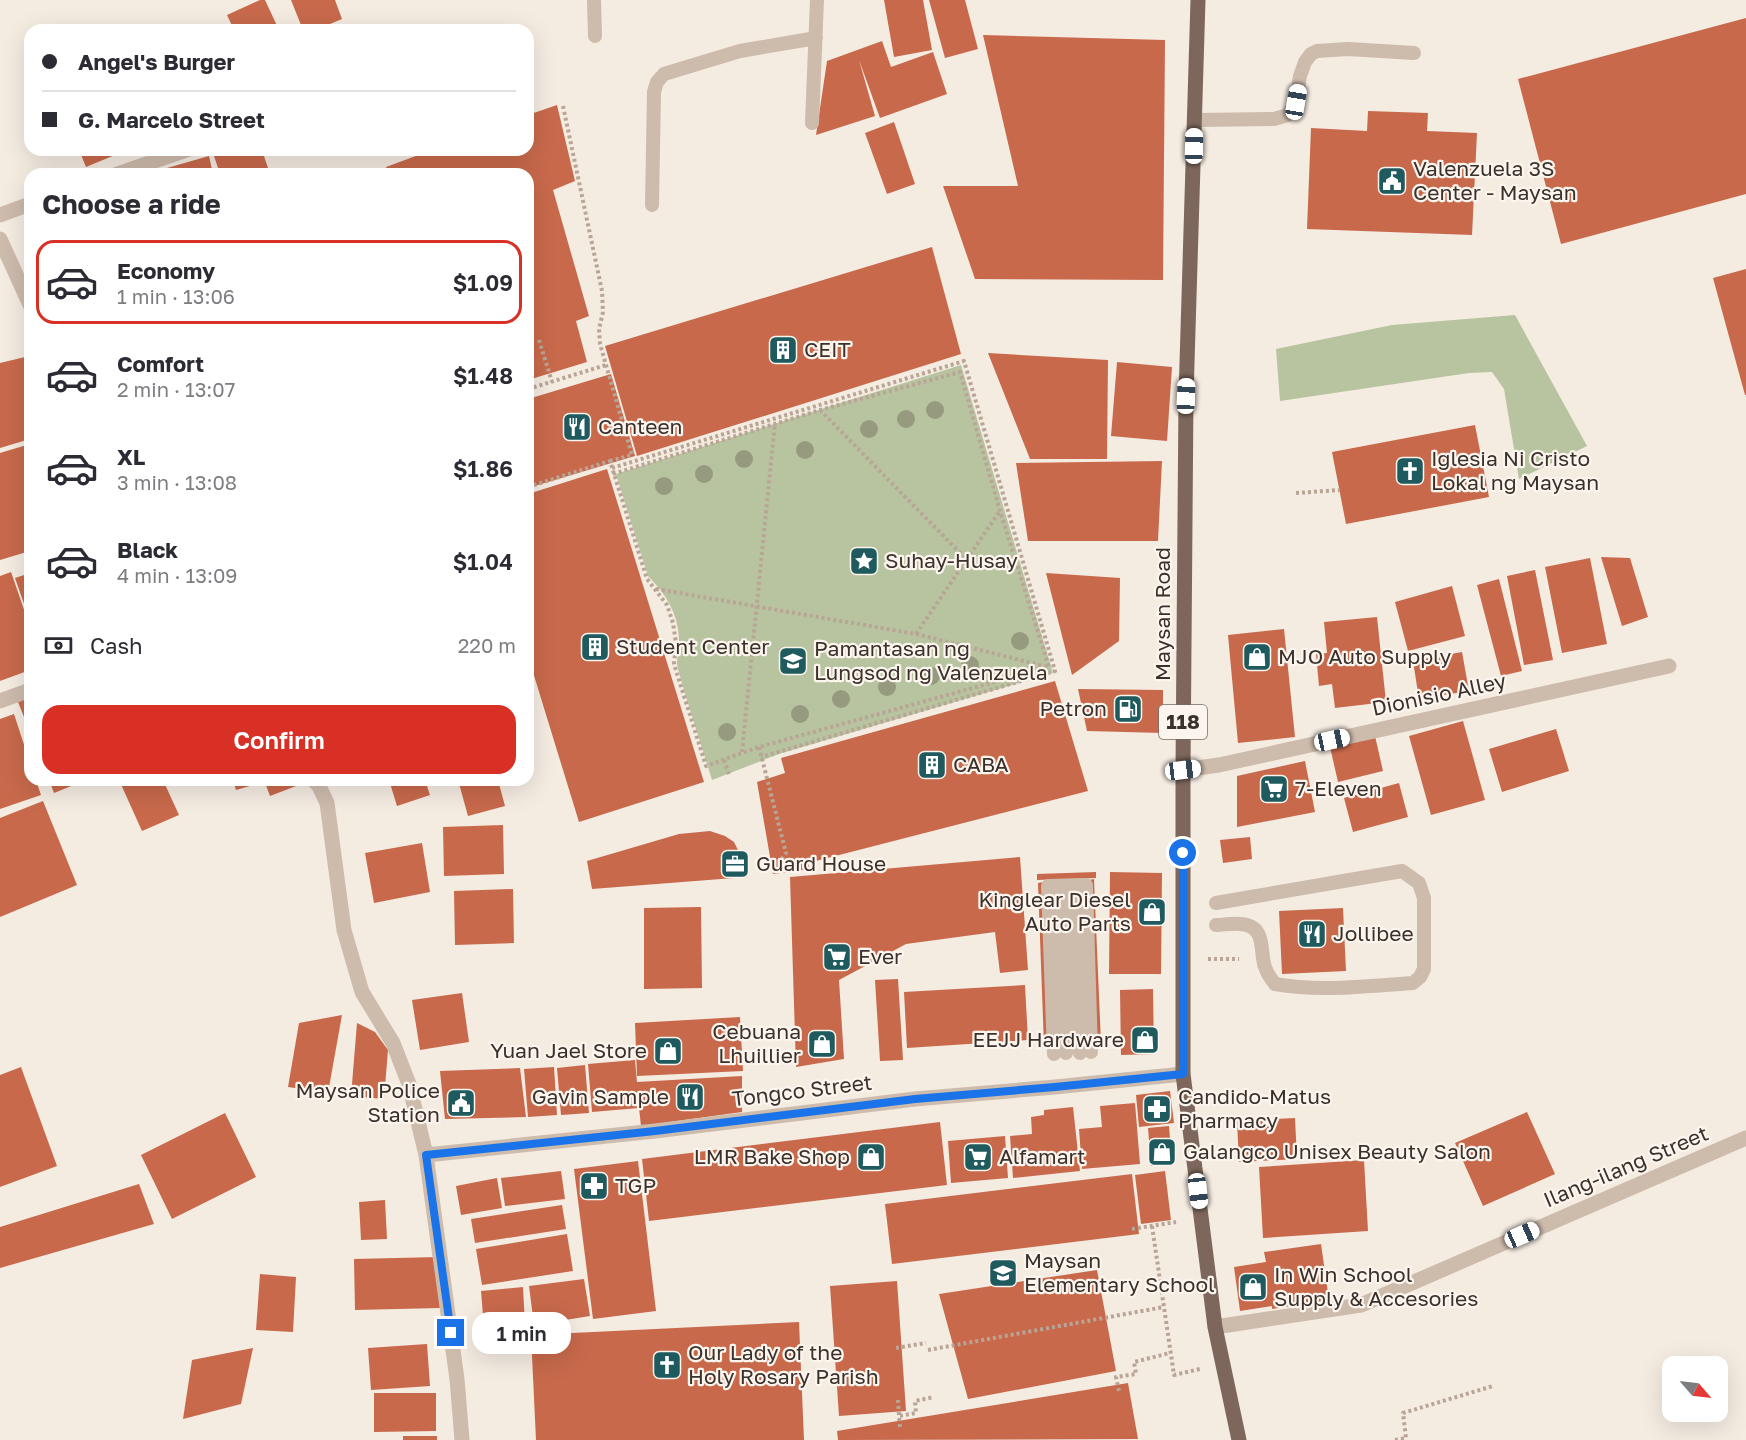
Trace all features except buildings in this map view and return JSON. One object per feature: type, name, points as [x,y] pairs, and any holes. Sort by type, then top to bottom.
[{"type":"main road","name":"Maysan Road","points":[[1198,0],[1186,396],[1183,1074],[1215,1327],[1239,1440]]},
{"type":"street","points":[[134,168],[170,156]]},
{"type":"street","points":[[0,214],[24,206]]},
{"type":"street","points":[[0,239],[24,292]]},
{"type":"street","name":"Dionisio Alley","points":[[1183,770],[1219,765],[1669,666]]},
{"type":"street","points":[[0,702],[24,692]]},
{"type":"street","points":[[319,786],[327,803],[344,930],[362,992],[393,1043],[409,1084],[426,1155],[457,1379],[462,1440]]},
{"type":"street","name":"Tongco Street","points":[[426,1155],[655,1131],[915,1099],[1183,1074]]},
{"type":"street","name":"Ilang-ilang Street","points":[[1215,1327],[1361,1305],[1746,1138]]},
{"type":"lane","points":[[594,0],[595,36]]},
{"type":"lane","points":[[812,123],[816,0]]},
{"type":"lane","points":[[652,205],[654,92],[657,82],[664,74],[740,51],[816,38]]},
{"type":"lane","points":[[1195,120],[1274,119],[1288,115],[1296,102],[1300,76],[1305,62],[1311,54],[1317,51],[1348,49],[1414,53]]},
{"type":"lane","points":[[1216,903],[1402,871],[1419,883],[1424,897],[1424,969],[1413,983],[1326,989],[1296,988],[1275,984],[1266,973],[1262,939],[1258,932],[1242,924],[1216,925]]},
{"type":"lane","points":[[1086,885],[1073,1053],[1048,886],[1066,886],[1086,885]]},
{"type":"path","points":[[534,485],[632,455],[606,365],[599,329],[603,312],[602,291],[563,106]]},
{"type":"path","points":[[539,340],[552,382]]},
{"type":"path","points":[[612,468],[964,361],[1055,671],[761,758]]},
{"type":"path","points":[[534,387],[606,365]]},
{"type":"path","points":[[613,474],[775,423],[960,372],[1000,511],[1049,667]]},
{"type":"path","points":[[820,410],[966,559]]},
{"type":"path","points":[[742,752],[775,423]]},
{"type":"path","points":[[610,461],[646,579],[667,605],[674,623],[676,643],[674,664],[706,766],[759,747],[1049,667]]},
{"type":"path","points":[[1296,493],[1340,489]]},
{"type":"path","points":[[916,634],[1000,511]]},
{"type":"path","points":[[656,589],[916,634],[1049,667]]},
{"type":"path","points":[[759,747],[786,853],[777,873]]},
{"type":"path","points":[[724,760],[729,774]]},
{"type":"path","points":[[1183,960],[1247,958]]},
{"type":"path","points":[[1132,1229],[1186,1220]]},
{"type":"path","points":[[1152,1226],[1174,1375],[1205,1367]]},
{"type":"path","points":[[928,1350],[1164,1307]]},
{"type":"path","points":[[896,1348],[926,1343]]},
{"type":"path","points":[[1119,1391],[1116,1377],[1136,1374],[1134,1362],[1170,1353]]},
{"type":"path","points":[[1395,1440],[1406,1438],[1403,1413],[1493,1386]]},
{"type":"path","points":[[899,1416],[916,1413],[915,1401],[934,1397]]},
{"type":"path","points":[[898,1401],[900,1427]]},
{"type":"green space","points":[[1515,315],[1587,446],[1519,479],[1504,389],[1492,372],[1469,373],[1280,401],[1276,349],[1392,325]]},
{"type":"green space","points":[[961,365],[1053,673],[779,754],[712,780],[677,666],[679,644],[677,622],[666,598],[648,576],[616,474]]},
{"type":"place","name":"Valenzuela 3S Center - Maysan","points":[[1392,181]]},
{"type":"place","name":"CEIT","points":[[783,350]]},
{"type":"place","name":"Canteen","points":[[577,427]]},
{"type":"place","name":"Iglesia Ni Cristo Lokal ng Maysan","points":[[1410,471]]},
{"type":"place","name":"Suhay-Husay","points":[[864,561]]},
{"type":"place","name":"Student Center","points":[[595,647]]},
{"type":"place","name":"MJO Auto Supply","points":[[1257,657]]},
{"type":"place","name":"Pamantasan ng Lungsod ng Valenzuela","points":[[793,661]]},
{"type":"place","name":"Petron","points":[[1128,709]]},
{"type":"place","name":"CABA","points":[[932,765]]},
{"type":"place","name":"7-Eleven","points":[[1274,789]]},
{"type":"place","name":"Guard House","points":[[735,864]]},
{"type":"place","name":"Kinglear Diesel Auto Parts","points":[[1152,912]]},
{"type":"place","name":"Jollibee","points":[[1312,934]]},
{"type":"place","name":"Ever","points":[[837,957]]},
{"type":"place","name":"EEJJ Hardware","points":[[1145,1040]]},
{"type":"place","name":"Cebuana Lhuillier","points":[[822,1044]]},
{"type":"place","name":"Yuan Jael Store","points":[[668,1051]]},
{"type":"place","name":"Gavin Sample","points":[[690,1097]]},
{"type":"place","name":"Maysan Police Station","points":[[461,1103]]},
{"type":"place","name":"Candido-Matus Pharmacy","points":[[1157,1109]]},
{"type":"place","name":"Galangco Unisex Beauty Salon","points":[[1162,1152]]},
{"type":"place","name":"LMR Bake Shop","points":[[871,1157]]},
{"type":"place","name":"Alfamart","points":[[978,1157]]},
{"type":"place","name":"TGP","points":[[594,1186]]},
{"type":"place","name":"Maysan Elementary School","points":[[1003,1273]]},
{"type":"place","name":"In Win School Supply & Accesories","points":[[1253,1287]]},
{"type":"place","name":"Our Lady of the Holy Rosary Parish","points":[[667,1365]]},
{"type":"route","points":[[451,1333],[426,1155],[655,1131],[915,1099],[1183,1074],[1183,853]]}]
